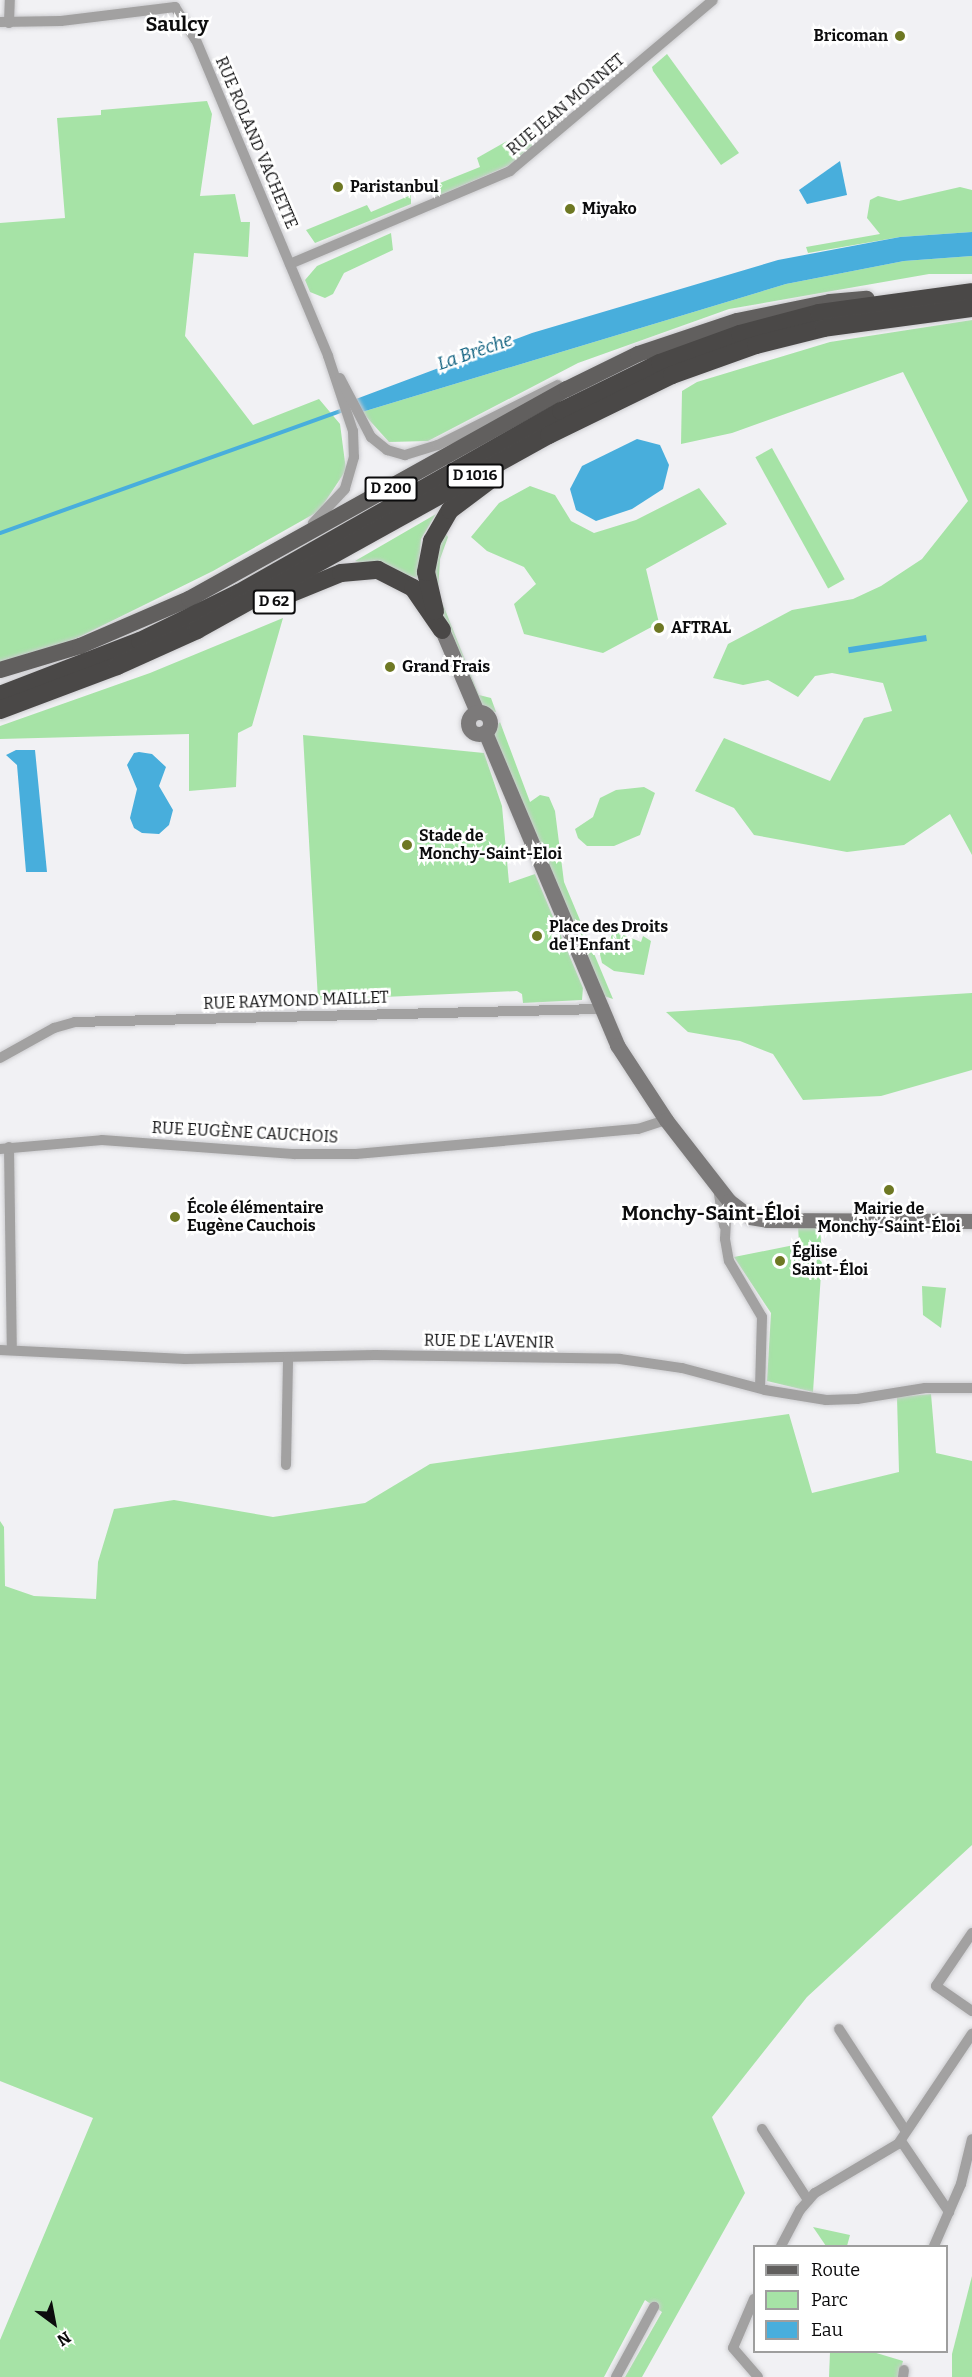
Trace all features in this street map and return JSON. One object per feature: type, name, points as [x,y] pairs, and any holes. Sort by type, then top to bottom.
[{"type":"highway","name":"D 1016","points":[[0,695],[90,662],[219,603],[561,411],[660,363],[787,320],[906,298],[972,292]]},
{"type":"highway","name":"D 1016","points":[[0,710],[87,678],[243,607],[549,435],[652,384],[729,354],[812,331],[891,316],[972,308]]},
{"type":"highway","name":"D 62","points":[[442,630],[426,565],[436,533],[450,510],[507,469],[652,384]]},
{"type":"highway","name":"D 62","points":[[87,678],[217,629],[330,576],[351,570],[378,570],[400,578],[419,595],[442,630]]},
{"type":"main road","name":"D 200","points":[[0,670],[72,649],[174,606],[623,361],[679,338],[737,321],[837,301],[906,298]]},
{"type":"street","points":[[5,22],[10,0]]},
{"type":"street","name":"RUE JEAN MONNET","points":[[290,264],[517,167],[713,0]]},
{"type":"street","name":"RUE ROLAND VACHETTE","points":[[5,22],[61,21],[179,4],[355,420]]},
{"type":"street","points":[[355,420],[381,447],[394,453],[411,454],[438,445],[575,377],[623,361]]},
{"type":"street","points":[[174,606],[301,531],[331,508],[345,489],[353,465],[355,420]]},
{"type":"street","name":"D 62","points":[[442,630],[477,712],[469,719],[470,729],[478,734],[485,732],[601,1009]]},
{"type":"street","points":[[601,1009],[617,1046],[666,1119],[718,1188],[737,1209],[750,1217],[767,1220],[972,1221]]},
{"type":"street","name":"RUE RAYMOND MAILLET","points":[[0,1058],[46,1032],[75,1022],[601,1009]]},
{"type":"street","name":"RUE EUGÈNE CAUCHOIS","points":[[4,1148],[102,1140],[294,1154],[350,1154],[638,1129],[666,1119]]},
{"type":"street","points":[[4,1148],[12,1350]]},
{"type":"street","points":[[718,1188],[729,1261],[762,1317],[760,1388]]},
{"type":"street","points":[[724,1226],[737,1209]]},
{"type":"street","name":"RUE DE L'AVENIR","points":[[0,1350],[173,1359],[288,1357],[620,1359],[682,1368],[760,1388],[842,1400],[925,1388],[972,1388]]},
{"type":"street","points":[[286,1465],[288,1357]]},
{"type":"street","points":[[972,1933],[936,1986],[972,2011]]},
{"type":"street","points":[[839,2029],[905,2130]]},
{"type":"street","points":[[782,2245],[808,2200],[826,2184],[901,2141],[905,2130],[972,2034]]},
{"type":"street","points":[[762,2129],[808,2200]]},
{"type":"street","points":[[935,2245],[961,2184],[972,2139]]},
{"type":"street","points":[[901,2141],[948,2212]]},
{"type":"street","points":[[753,2301],[733,2348],[758,2377]]},
{"type":"street","points":[[616,2377],[654,2307]]},
{"type":"green space","points":[[667,54],[739,153],[721,165],[653,71],[652,67]]},
{"type":"green space","points":[[207,101],[212,114],[200,196],[235,194],[241,222],[250,222],[248,257],[194,253],[185,336],[253,425],[319,399],[340,424],[346,470],[319,511],[213,571],[0,676],[0,223],[65,218],[57,118],[101,115],[101,110]]},
{"type":"green space","points":[[534,128],[532,148],[510,165],[438,196],[425,189],[480,167],[477,158],[507,141],[512,147]]},
{"type":"green space","points":[[960,187],[972,190],[972,232],[900,237],[808,253],[806,247],[880,234],[867,218],[870,200],[878,196],[899,201]]},
{"type":"green space","points":[[411,195],[411,204],[315,243],[306,230],[367,205],[371,212]]},
{"type":"green space","points":[[391,233],[393,250],[344,273],[333,294],[325,298],[310,292],[305,280],[317,266]]},
{"type":"green space","points":[[972,256],[972,274],[929,274],[729,309],[578,363],[428,441],[389,442],[362,412],[786,284],[904,261]]},
{"type":"green space","points":[[972,320],[972,855],[950,814],[904,845],[847,852],[754,835],[734,808],[695,791],[724,738],[830,781],[864,718],[892,711],[883,683],[832,673],[815,676],[798,697],[768,680],[743,685],[713,678],[728,644],[792,610],[853,599],[881,586],[922,559],[968,501],[903,372],[732,433],[681,444],[682,391],[697,382],[830,342]]},
{"type":"green space","points":[[772,448],[845,579],[828,588],[755,457]]},
{"type":"green space","points":[[530,486],[555,495],[571,521],[594,533],[636,520],[699,488],[727,524],[646,569],[659,623],[603,653],[524,634],[514,604],[536,584],[524,567],[487,551],[471,537],[499,503]]},
{"type":"green space","points":[[436,514],[421,539],[418,578],[355,561]]},
{"type":"green space","points":[[444,531],[448,537],[440,559],[438,592],[479,695],[491,698],[496,712],[483,710],[433,591],[432,566]]},
{"type":"green space","points":[[283,618],[252,726],[238,733],[236,787],[189,791],[189,734],[0,739],[0,726],[150,673]]},
{"type":"green space","points":[[500,722],[530,802],[540,795],[549,797],[555,811],[564,882],[613,999],[604,996],[491,733]]},
{"type":"green space","name":"Stade de Monchy-Saint-Eloi","points":[[303,735],[484,753],[502,806],[509,883],[535,874],[583,988],[582,1000],[523,1003],[522,994],[517,991],[318,1000]]},
{"type":"green space","points":[[644,787],[655,793],[640,835],[614,846],[587,846],[578,838],[575,829],[593,817],[600,798],[616,790]]},
{"type":"green space","points":[[616,932],[641,942],[643,936],[651,941],[644,975],[614,971],[602,963],[598,946]]},
{"type":"green space","points":[[972,993],[972,1070],[881,1096],[803,1100],[773,1054],[740,1041],[688,1032],[666,1012]]},
{"type":"green space","points":[[820,1224],[822,1259],[813,1392],[767,1381],[771,1313],[734,1257],[799,1244],[798,1225]]},
{"type":"green space","points":[[922,1286],[946,1288],[941,1328],[923,1315]]},
{"type":"green space","points":[[931,1394],[936,1453],[972,1461],[972,1845],[807,1997],[712,2117],[745,2193],[642,2377],[625,2377],[662,2312],[645,2300],[604,2377],[0,2377],[0,2340],[93,2118],[0,2081],[0,1521],[4,1527],[5,1586],[34,1596],[96,1599],[98,1562],[114,1509],[174,1500],[273,1517],[365,1503],[430,1464],[789,1414],[812,1493],[899,1472],[897,1397]]},
{"type":"green space","points":[[813,2227],[850,2235],[847,2245],[825,2245]]},
{"type":"green space","points":[[972,2276],[972,2377],[952,2377],[952,2354]]},
{"type":"green space","points":[[830,2353],[876,2353],[903,2361],[899,2377],[829,2377]]},
{"type":"water","points":[[840,161],[847,195],[807,204],[799,190]]},
{"type":"water","name":"La Brèche","points":[[972,232],[972,256],[904,261],[786,284],[362,412],[356,399],[532,333],[778,260],[900,237]]},
{"type":"water","points":[[637,439],[660,445],[669,465],[663,489],[632,509],[596,521],[576,510],[570,489],[582,466]]},
{"type":"water","points":[[926,635],[927,641],[849,653],[848,647]]},
{"type":"water","points":[[16,750],[35,750],[47,872],[26,872],[17,765],[6,755]]},
{"type":"water","points":[[134,753],[152,754],[166,767],[159,786],[173,810],[169,825],[159,834],[142,833],[134,828],[130,818],[137,789],[127,765]]},
{"type":"waterway","name":"La Brèche","points":[[0,533],[344,410]]},
{"type":"place","name":"Bricoman","points":[[900,36]]},
{"type":"place","name":"Paristanbul","points":[[338,187]]},
{"type":"place","name":"Miyako","points":[[570,209]]},
{"type":"place","name":"AFTRAL","points":[[659,628]]},
{"type":"place","name":"Grand Frais","points":[[390,667]]},
{"type":"place","name":"Stade de Monchy-Saint-Eloi","points":[[407,845]]},
{"type":"place","name":"Place des Droits de l'Enfant","points":[[537,936]]},
{"type":"place","name":"Mairie de Monchy-Saint-Éloi","points":[[889,1190]]},
{"type":"place","name":"École élémentaire Eugène Cauchois","points":[[175,1217]]},
{"type":"place","name":"Église Saint-Éloi","points":[[780,1261]]},
{"type":"district","name":"Saulcy","points":[[177,24]]},
{"type":"district","name":"Monchy-Saint-Éloi","points":[[711,1213]]}]
